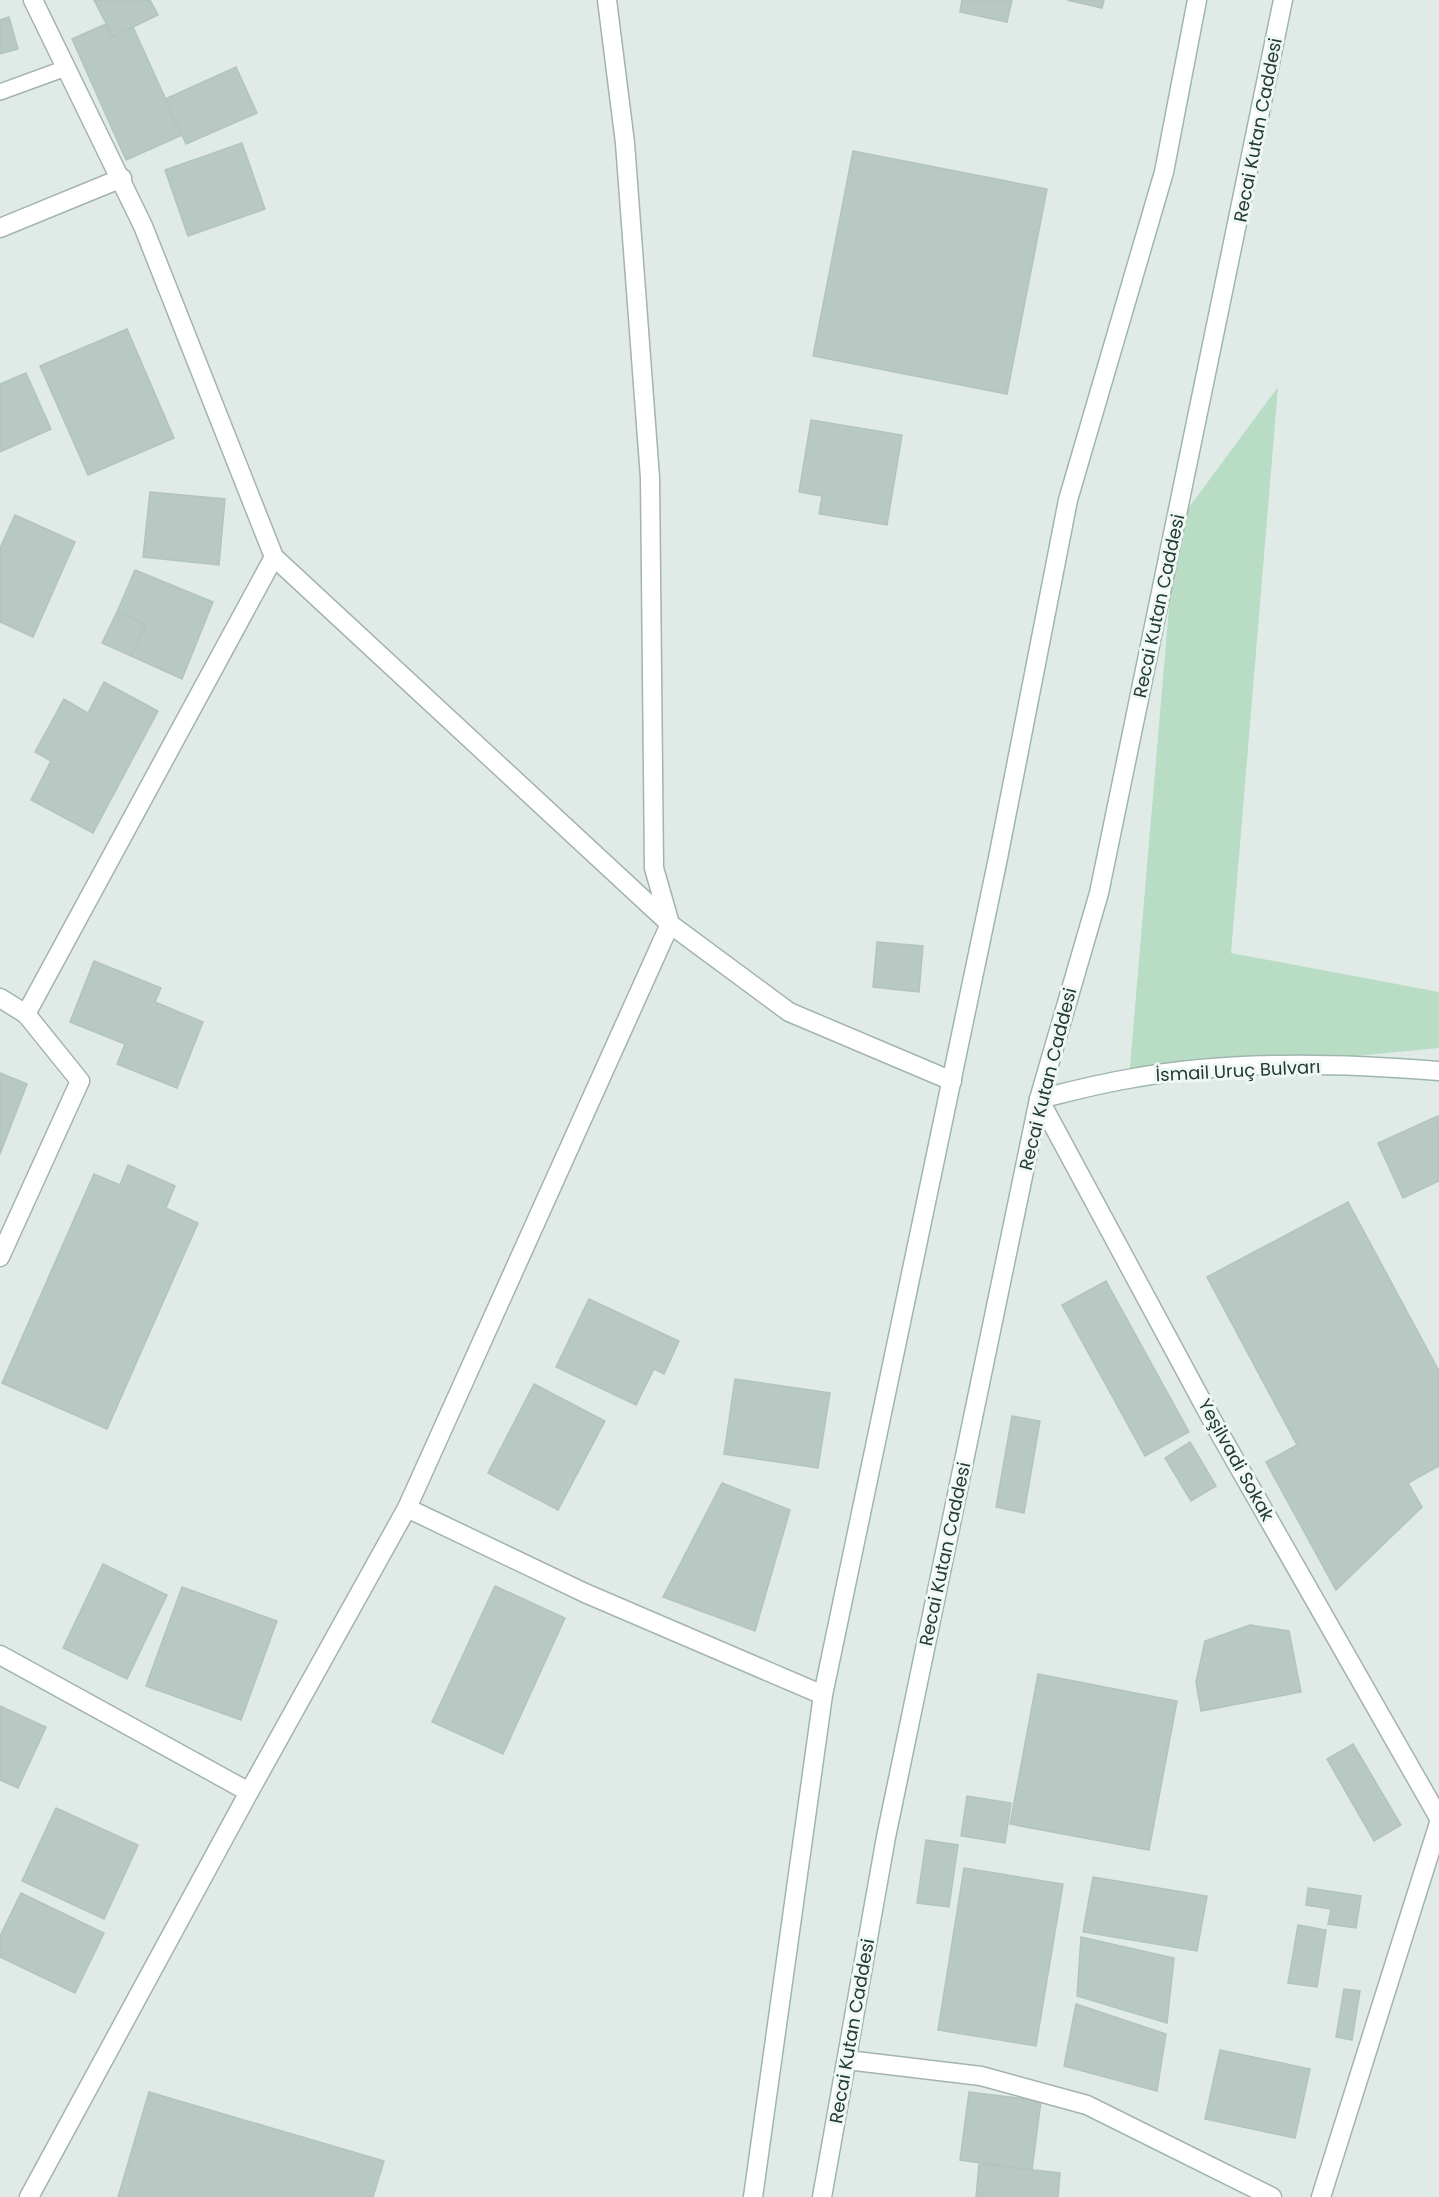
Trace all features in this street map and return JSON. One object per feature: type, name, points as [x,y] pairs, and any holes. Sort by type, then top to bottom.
[{"type":"street","points":[[33,0],[122,178],[143,226],[274,557],[670,924],[789,1012],[952,1081]]},
{"type":"street","points":[[29,2197],[249,1792],[407,1508],[670,924],[654,868],[650,478],[626,143],[608,0]]},
{"type":"street","points":[[753,2197],[823,1695],[952,1081],[1068,500],[1164,172],[1197,0]]},
{"type":"street","name":"Recai Kutan Caddesi","points":[[822,2197],[886,1837],[1039,1099],[1099,893],[1284,0]]},
{"type":"street","points":[[0,228],[122,178]]},
{"type":"street","points":[[26,1014],[274,557]]},
{"type":"street","points":[[0,998],[26,1014],[80,1081],[0,1257]]},
{"type":"street","name":"İsmail Uruç Bulvarı","points":[[1039,1099],[1129,1078],[1200,1070],[1363,1065],[1439,1071]]},
{"type":"street","name":"Yeşilvadi Sokak","points":[[1039,1099],[1212,1420],[1439,1818]]},
{"type":"street","points":[[407,1508],[585,1593],[823,1695]]},
{"type":"street","points":[[0,1655],[249,1792]]},
{"type":"street","points":[[1321,2197],[1439,1823]]},
{"type":"street","points":[[847,2060],[981,2076],[1087,2105],[1272,2197]]},
{"type":"lane","points":[[0,92],[66,68]]},
{"type":"green space","points":[[1278,387],[1231,953],[1439,992],[1439,1048],[1129,1078],[1176,525]]},
{"type":"building","points":[[94,0],[150,0],[158,15],[113,37]]},
{"type":"building","points":[[962,0],[1012,0],[1007,22],[960,12]]},
{"type":"building","points":[[1067,0],[1104,0],[1102,8]]},
{"type":"building","points":[[9,17],[18,49],[0,54],[0,20]]},
{"type":"building","points":[[106,24],[113,37],[133,27],[182,135],[126,160],[72,39]]},
{"type":"building","points":[[236,67],[257,113],[186,144],[165,99]]},
{"type":"building","points":[[242,143],[265,209],[188,236],[165,170]]},
{"type":"building","points":[[853,151],[1047,189],[1007,394],[813,356]]},
{"type":"building","points":[[127,329],[174,438],[88,475],[40,366]]},
{"type":"building","points":[[26,373],[51,429],[0,452],[0,384]]},
{"type":"building","points":[[811,420],[902,435],[887,525],[819,514],[822,496],[799,492]]},
{"type":"building","points":[[150,492],[225,499],[219,565],[143,557]]},
{"type":"building","points":[[15,515],[75,542],[33,637],[0,622],[0,548]]},
{"type":"building","points":[[135,570],[213,602],[182,679],[131,656],[146,625],[117,612]]},
{"type":"building","points":[[117,612],[146,625],[131,656],[102,643]]},
{"type":"building","points":[[104,682],[158,711],[93,833],[31,800],[51,761],[35,752],[64,699],[88,713]]},
{"type":"building","points":[[877,942],[923,946],[919,992],[873,987]]},
{"type":"building","points":[[94,961],[161,988],[155,1002],[203,1022],[177,1088],[117,1064],[125,1044],[70,1022]]},
{"type":"building","points":[[0,1073],[27,1084],[0,1154]]},
{"type":"building","points":[[1438,1116],[1439,1181],[1403,1198],[1378,1143]]},
{"type":"building","points":[[128,1165],[175,1186],[166,1208],[198,1223],[107,1429],[2,1383],[94,1174],[120,1185]]},
{"type":"building","points":[[1348,1202],[1439,1371],[1439,1466],[1408,1483],[1422,1507],[1336,1590],[1266,1462],[1297,1445],[1207,1277]]},
{"type":"building","points":[[1106,1281],[1189,1432],[1145,1456],[1062,1305]]},
{"type":"building","points":[[589,1299],[679,1341],[664,1374],[654,1369],[636,1405],[556,1367]]},
{"type":"building","points":[[735,1379],[830,1393],[818,1468],[724,1454]]},
{"type":"building","points":[[534,1384],[605,1421],[558,1510],[488,1473]]},
{"type":"building","points":[[1012,1416],[1040,1421],[1024,1513],[996,1507]]},
{"type":"building","points":[[1190,1442],[1216,1486],[1191,1501],[1165,1458]]},
{"type":"building","points":[[722,1483],[790,1510],[755,1631],[663,1597]]},
{"type":"building","points":[[103,1564],[167,1595],[127,1679],[63,1648]]},
{"type":"building","points":[[495,1586],[565,1618],[503,1754],[432,1722]]},
{"type":"building","points":[[182,1587],[277,1621],[241,1720],[146,1686]]},
{"type":"building","points":[[1250,1625],[1289,1631],[1301,1692],[1201,1711],[1196,1682],[1205,1641]]},
{"type":"building","points":[[1038,1674],[1177,1701],[1149,1850],[1010,1824]]},
{"type":"building","points":[[0,1706],[46,1727],[18,1788],[0,1780]]},
{"type":"building","points":[[1353,1744],[1401,1825],[1374,1841],[1327,1759]]},
{"type":"building","points":[[967,1796],[1011,1803],[1005,1843],[961,1836]]},
{"type":"building","points":[[56,1808],[138,1845],[104,1919],[22,1881]]},
{"type":"building","points":[[926,1840],[958,1845],[949,1907],[917,1903]]},
{"type":"building","points":[[964,1868],[1063,1884],[1036,2046],[938,2030]]},
{"type":"building","points":[[1093,1877],[1207,1896],[1197,1951],[1083,1932]]},
{"type":"building","points":[[1308,1888],[1361,1896],[1356,1928],[1328,1924],[1331,1909],[1306,1905]]},
{"type":"building","points":[[21,1893],[104,1933],[75,1993],[0,1957],[0,1936]]},
{"type":"building","points":[[1298,1925],[1326,1930],[1317,1987],[1288,1983]]},
{"type":"building","points":[[1081,1937],[1174,1958],[1167,2023],[1077,1996]]},
{"type":"building","points":[[1344,1989],[1360,1991],[1352,2040],[1336,2037]]},
{"type":"building","points":[[1076,2004],[1166,2034],[1157,2091],[1064,2066]]},
{"type":"building","points":[[1220,2050],[1310,2069],[1295,2138],[1205,2119]]},
{"type":"building","points":[[149,2092],[384,2161],[373,2197],[118,2197]]},
{"type":"building","points":[[969,2092],[1041,2101],[1032,2170],[960,2160]]},
{"type":"building","points":[[979,2164],[1060,2173],[1058,2197],[976,2197]]}]
